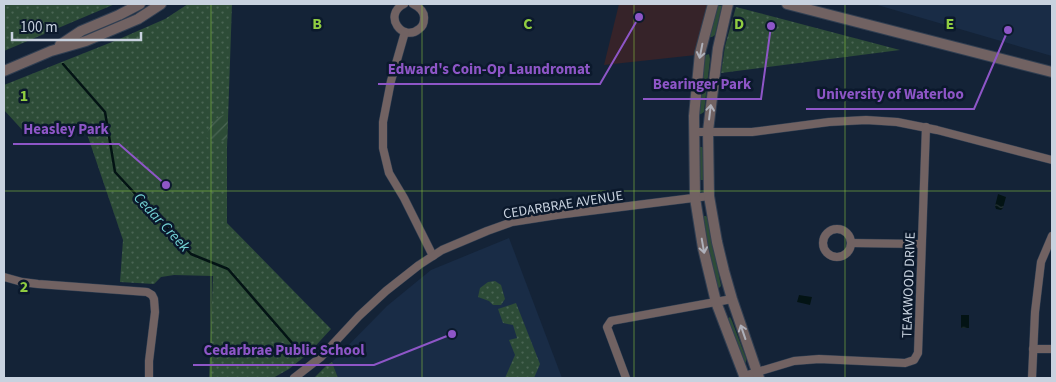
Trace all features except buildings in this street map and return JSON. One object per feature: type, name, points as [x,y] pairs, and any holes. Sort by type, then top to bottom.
[{"type":"street","points":[[51,51],[82,31],[140,4]]},
{"type":"street","points":[[4,71],[51,51],[86,41],[112,30],[138,18],[161,4]]},
{"type":"street","points":[[404,4],[396,10],[394,15],[395,22],[405,32],[410,33],[420,29],[424,20],[419,6],[413,4]]},
{"type":"street","points":[[712,4],[700,53],[694,116],[695,198],[704,254],[716,302],[744,377]]},
{"type":"street","points":[[728,4],[718,48],[708,131],[709,196],[717,242],[732,299],[758,376]]},
{"type":"street","points":[[787,4],[1052,72]]},
{"type":"street","points":[[405,32],[391,81],[383,122],[383,148],[389,173],[404,198],[433,256]]},
{"type":"street","points":[[694,132],[749,132],[830,122],[866,120],[897,122],[926,127],[1052,160]]},
{"type":"street","name":"TEAKWOOD DRIVE","points":[[744,377],[758,376],[794,361],[819,359],[906,363],[914,360],[918,353],[926,127]]},
{"type":"street","name":"CEDARBRAE AVENUE","points":[[294,378],[321,357],[359,316],[386,291],[442,250],[512,222],[557,214],[709,196]]},
{"type":"street","points":[[1032,378],[1035,312],[1041,262],[1052,236]]},
{"type":"street","points":[[851,244],[921,244]]},
{"type":"street","points":[[4,277],[38,284],[147,292],[152,295],[155,312],[149,378]]},
{"type":"street","points":[[626,378],[607,327],[611,321],[732,299]]},
{"type":"street","points":[[1033,349],[1052,349]]},
{"type":"shaded area","points":[[619,4],[709,4],[696,55],[604,65]]},
{"type":"shaded area","points":[[874,4],[1052,4],[1052,56]]},
{"type":"shaded area","points":[[509,238],[562,378],[338,378],[332,362],[387,306],[431,270]]},
{"type":"green space","points":[[4,4],[115,4],[4,51]]},
{"type":"green space","points":[[188,4],[232,4],[227,148],[227,223],[331,329],[309,353],[289,369],[273,378],[209,378],[213,276],[174,275],[161,277],[154,284],[120,282],[123,240],[85,128],[26,134],[4,110],[4,85],[165,19]]},
{"type":"green space","points":[[716,5],[722,6],[715,35],[710,37],[709,34]]},
{"type":"green space","points":[[736,7],[900,50],[721,73],[725,46]]},
{"type":"green space","points":[[709,54],[704,112],[700,114],[698,111],[704,58]]},
{"type":"green space","points":[[228,114],[227,141],[205,137],[214,122],[223,115]]},
{"type":"green space","points":[[699,147],[704,149],[705,177],[703,180],[698,178]]},
{"type":"green space","points":[[703,216],[708,218],[721,286],[719,288],[716,287],[702,220]]},
{"type":"green space","points":[[495,281],[501,285],[505,299],[501,305],[493,305],[489,301],[478,297],[480,288],[488,282]]},
{"type":"green space","points":[[516,303],[540,364],[534,378],[505,378],[515,355],[509,340],[517,338],[513,325],[503,323],[498,309]]},
{"type":"green space","points":[[730,317],[746,358],[744,364],[726,320]]},
{"type":"green space","points":[[332,362],[338,378],[314,378],[327,365]]},
{"type":"water","points":[[998,194],[1006,197],[1001,210],[996,209],[995,206]]},
{"type":"water","points":[[799,295],[812,297],[810,305],[797,302]]},
{"type":"water","points":[[961,315],[969,315],[969,328],[961,328]]},
{"type":"waterway","name":"Cedar Creek","points":[[63,64],[105,112],[115,172],[191,254],[228,269],[300,352]]},
{"type":"place","name":"Edward's Coin-Op Laundromat","points":[[639,17]]},
{"type":"place","name":"Bearinger Park","points":[[771,26]]},
{"type":"place","name":"University of Waterloo","points":[[1008,30]]},
{"type":"place","name":"Heasley Park","points":[[166,185]]},
{"type":"place","name":"Cedarbrae Public School","points":[[452,334]]}]
